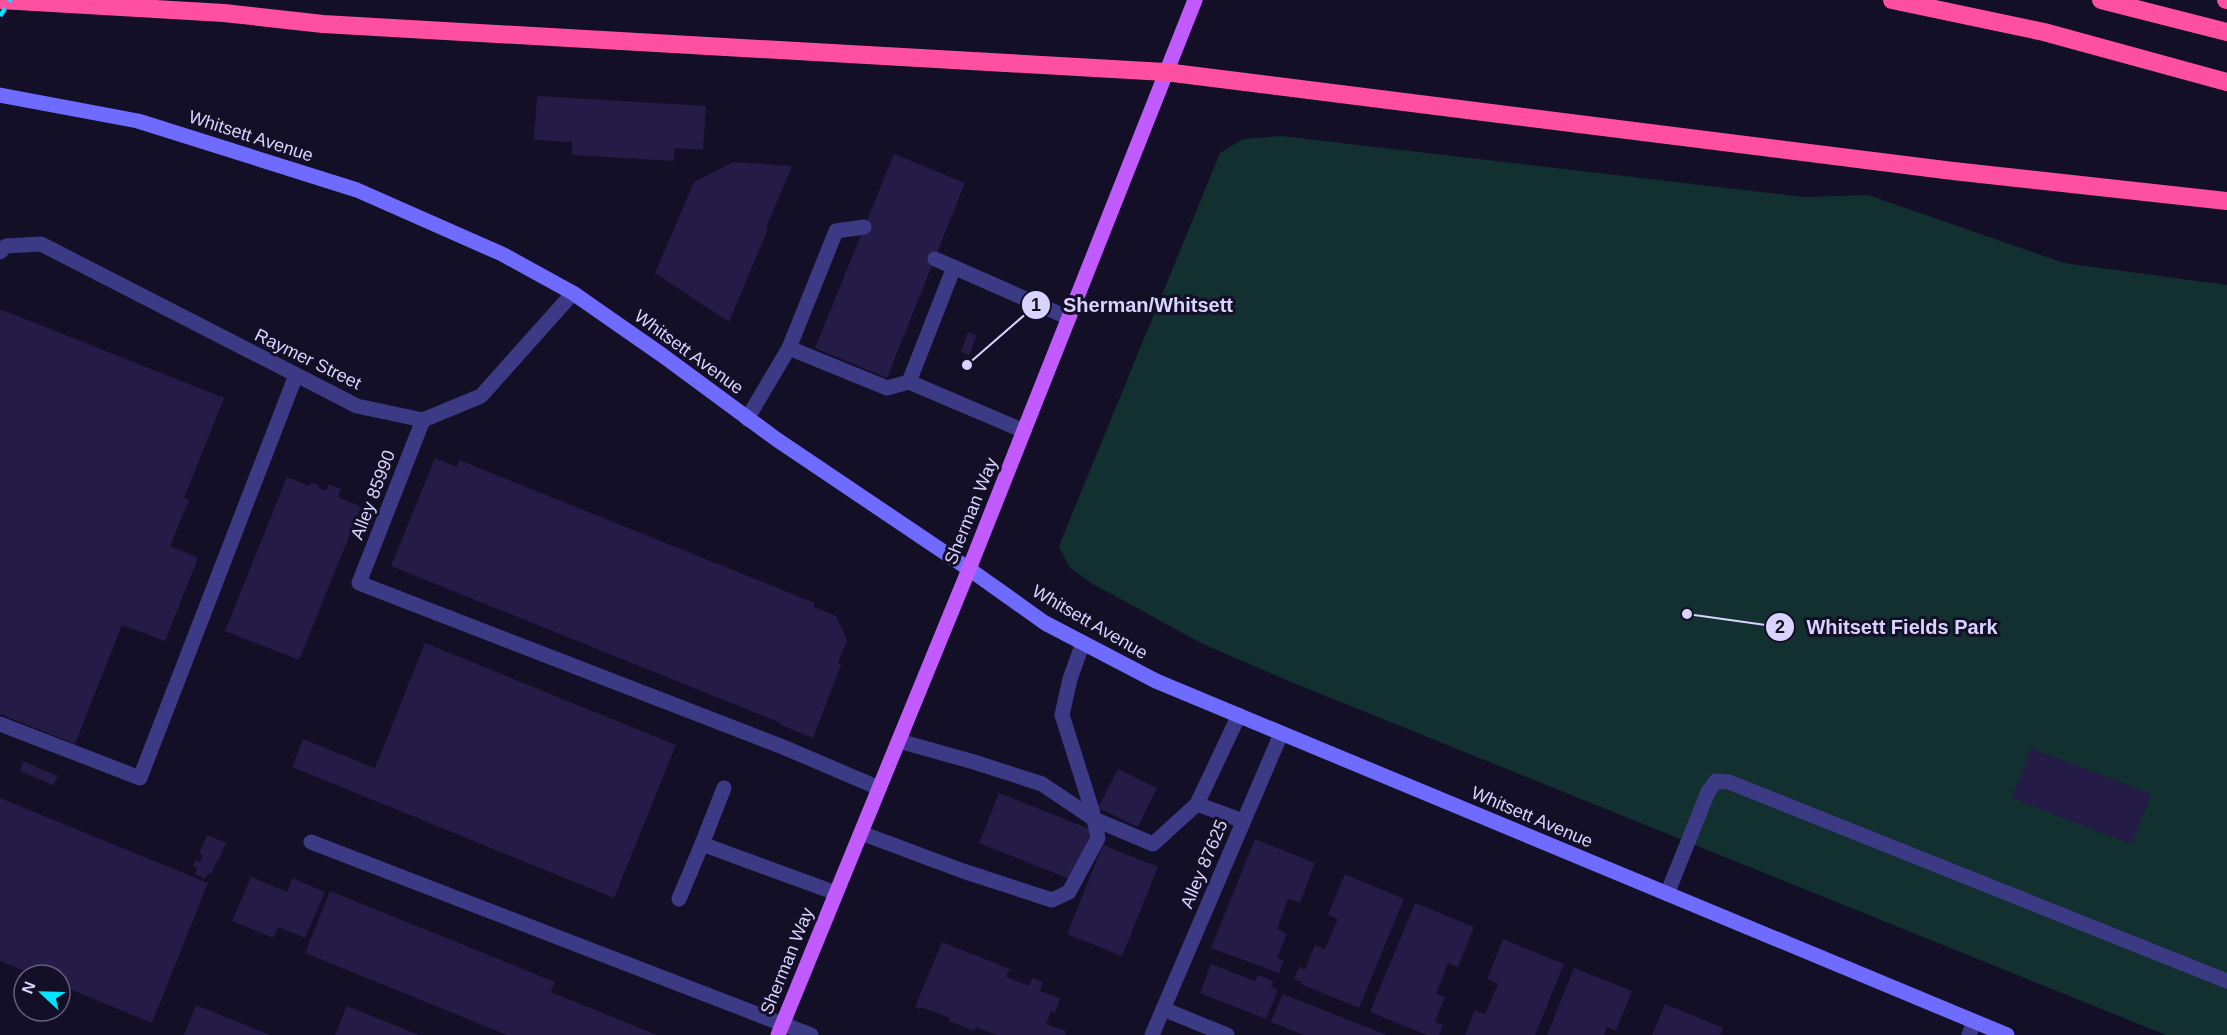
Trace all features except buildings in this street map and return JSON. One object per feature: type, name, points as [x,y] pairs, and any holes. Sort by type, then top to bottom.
[{"type":"highway","points":[[0,0],[224,13],[335,25],[1166,72],[1953,171],[2227,201]]},
{"type":"highway","points":[[1892,0],[2044,32],[2227,82]]},
{"type":"highway","points":[[2101,0],[2227,32]]},
{"type":"main road","name":"Sherman Way","points":[[781,1029],[969,569],[1195,0]]},
{"type":"main road","name":"Whitsett Avenue","points":[[0,95],[138,121],[357,190],[502,254],[573,293],[662,355],[747,419],[1045,623],[1156,681],[1667,894],[1971,1028],[2007,1035]]},
{"type":"street","points":[[747,419],[789,348],[836,231],[864,227]]},
{"type":"street","name":"Raymer Street","points":[[0,252],[6,246],[41,244],[357,406],[423,420]]},
{"type":"street","points":[[935,258],[1069,318]]},
{"type":"street","points":[[909,382],[954,267]]},
{"type":"street","points":[[423,420],[481,396],[573,293]]},
{"type":"street","points":[[789,348],[887,388],[909,382],[1024,431]]},
{"type":"street","points":[[0,724],[140,778],[296,375]]},
{"type":"street","name":"Alley 85990","points":[[423,420],[359,583],[783,747],[879,788]]},
{"type":"street","points":[[861,833],[963,872],[1052,900],[1070,892],[1098,838],[1062,715],[1070,679],[1083,643]]},
{"type":"street","points":[[899,741],[1042,784],[1094,819],[1153,844],[1197,804],[1239,715]]},
{"type":"street","name":"Alley 87625","points":[[1152,1035],[1281,734]]},
{"type":"street","points":[[1667,894],[1708,792],[1716,781],[1729,782],[2227,981]]},
{"type":"street","points":[[680,899],[724,788]]},
{"type":"street","points":[[1197,804],[1243,821]]},
{"type":"street","points":[[311,842],[781,1029],[811,1035]]},
{"type":"street","points":[[702,844],[836,893]]},
{"type":"street","points":[[1162,1009],[1227,1035]]},
{"type":"green space","points":[[1281,136],[1804,197],[1868,195],[2064,263],[2227,285],[2227,1035],[2166,1035],[1291,682],[1203,644],[1093,584],[1070,568],[1059,546],[1220,153],[1243,139]]},
{"type":"railway","points":[[0,16],[11,0]]},
{"type":"place","name":"Sherman/Whitsett","points":[[967,365]]},
{"type":"place","name":"Whitsett Fields Park","points":[[1687,614]]}]
